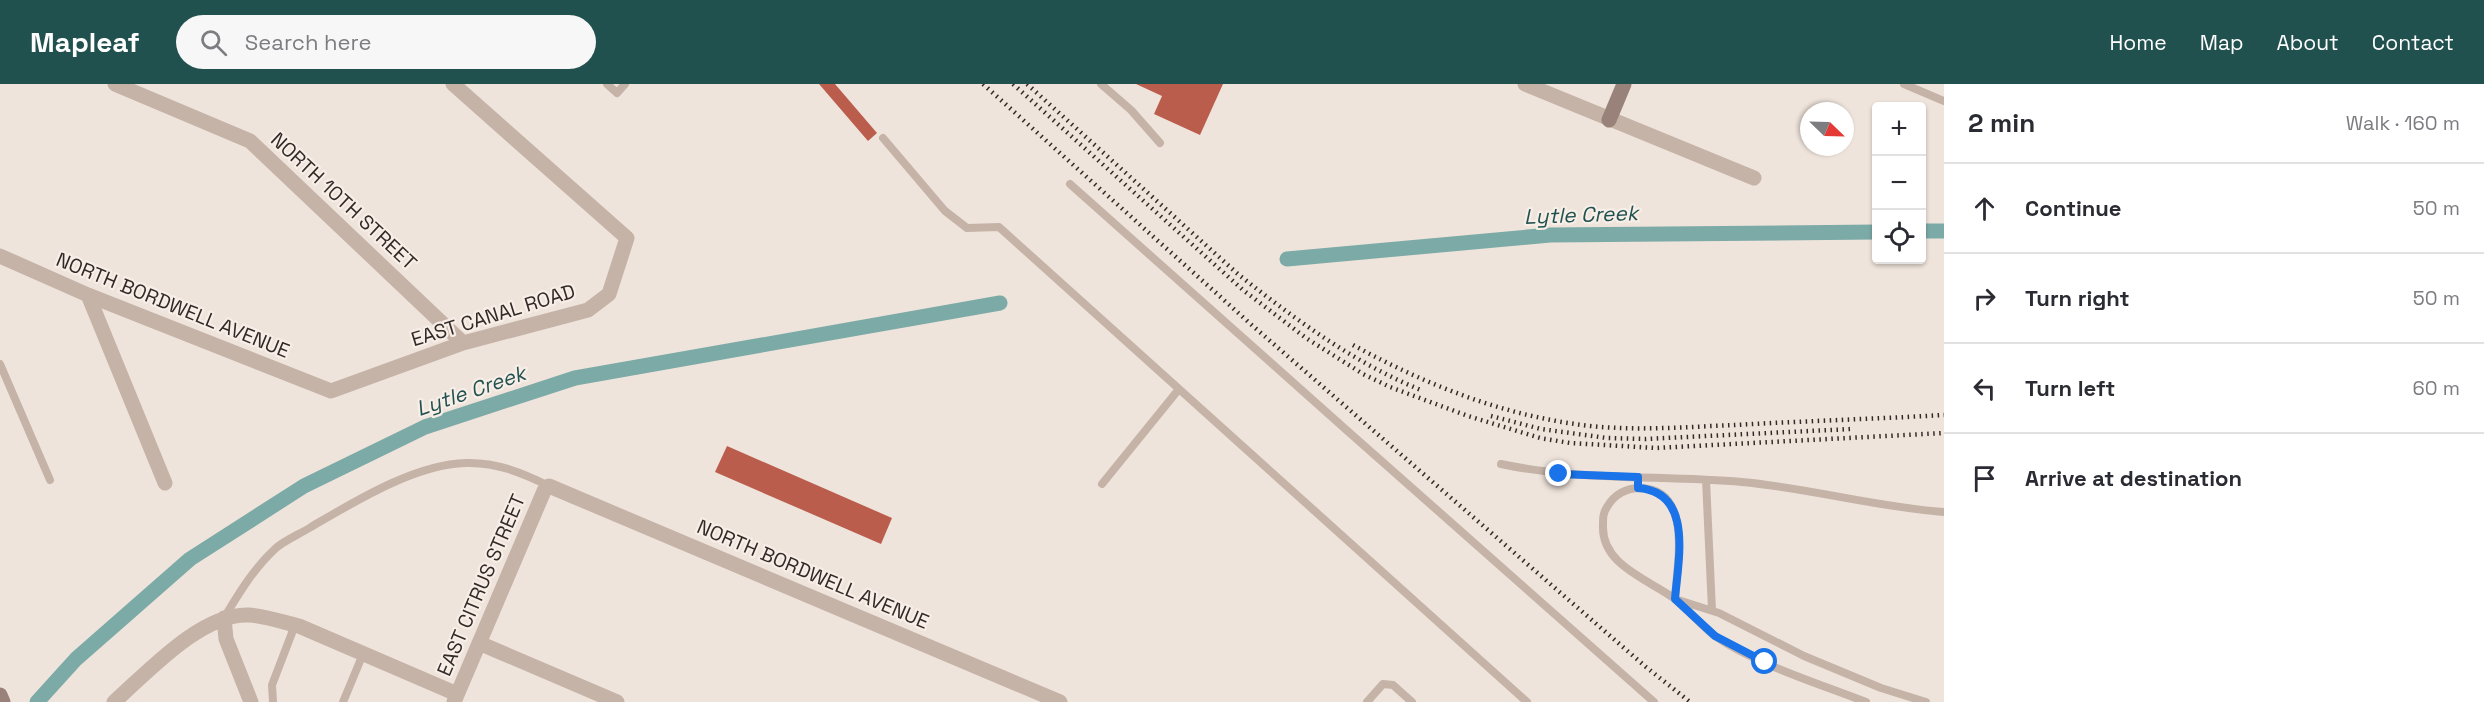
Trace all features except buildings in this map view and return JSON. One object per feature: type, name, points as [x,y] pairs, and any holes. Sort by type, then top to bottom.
[{"type":"street","name":"NORTH 10TH STREET","points":[[116,84],[250,141],[463,343]]},
{"type":"street","name":"EAST CANAL ROAD","points":[[331,391],[463,343],[588,310],[609,294],[627,238],[453,84]]},
{"type":"street","points":[[1525,84],[1754,178]]},
{"type":"street","points":[[1609,120],[1624,84]]},
{"type":"street","name":"NORTH BORDWELL AVENUE","points":[[0,256],[88,295],[331,391]]},
{"type":"street","points":[[88,295],[165,483]]},
{"type":"street","name":"NORTH BORDWELL AVENUE","points":[[549,486],[1060,702]]},
{"type":"street","name":"EAST CITRUS STREET","points":[[456,698],[544,491],[549,486]]},
{"type":"street","points":[[114,702],[193,633],[224,618],[247,615],[272,618],[295,626],[363,654],[456,698]]},
{"type":"street","points":[[224,618],[226,639],[250,702]]},
{"type":"street","points":[[479,643],[617,702]]},
{"type":"street","points":[[0,695],[3,702]]},
{"type":"lane","points":[[607,84],[617,93],[625,84]]},
{"type":"lane","points":[[1101,84],[1131,110],[1160,143]]},
{"type":"lane","points":[[1904,84],[1944,101]]},
{"type":"lane","points":[[883,138],[945,212],[967,228],[999,227],[1527,702]]},
{"type":"lane","points":[[1070,184],[1375,457],[1654,702]]},
{"type":"lane","points":[[0,364],[50,480]]},
{"type":"lane","points":[[1102,484],[1179,389]]},
{"type":"lane","points":[[224,618],[249,576],[277,547],[344,508],[402,480],[438,467],[466,463],[501,467],[549,486]]},
{"type":"lane","points":[[1502,464],[1559,474],[1743,482],[1870,503],[1944,512]]},
{"type":"lane","points":[[1638,477],[1638,488]]},
{"type":"lane","points":[[1706,480],[1712,610]]},
{"type":"lane","points":[[1675,599],[1678,520],[1668,499],[1648,489],[1628,489],[1612,499],[1603,513],[1602,534],[1610,552],[1626,569],[1675,599],[1715,636],[1765,662],[1866,702]]},
{"type":"lane","points":[[1675,599],[1712,610],[1810,659],[1881,688],[1926,702]]},
{"type":"lane","points":[[273,702],[273,685],[295,626]]},
{"type":"lane","points":[[343,702],[363,654]]},
{"type":"lane","points":[[1367,702],[1383,684],[1393,685],[1412,702]]},
{"type":"waterway","name":"Lytle Creek","points":[[1926,231],[1944,231]]},
{"type":"waterway","name":"Lytle Creek","points":[[1287,259],[1550,235],[1872,232]]},
{"type":"waterway","name":"Lytle Creek","points":[[37,702],[76,659],[190,559],[304,486],[425,427],[575,378],[1000,303]]},
{"type":"railway","points":[[983,84],[1254,327],[1646,667],[1690,702]]},
{"type":"railway","points":[[1013,84],[1243,290],[1306,338],[1363,374],[1390,387],[1468,416],[1540,438],[1570,443],[1656,448],[1944,433]]},
{"type":"railway","points":[[1027,84],[1239,275],[1326,339],[1372,367],[1421,390]]},
{"type":"railway","points":[[1353,345],[1406,372],[1461,395],[1517,412],[1575,424],[1675,428],[1944,415]]},
{"type":"railway","points":[[1491,416],[1541,429],[1607,438],[1645,439],[1851,429]]},
{"type":"route","points":[[1559,474],[1638,477],[1638,488],[1648,489],[1668,499],[1678,520],[1675,599],[1715,636],[1765,662]]}]
